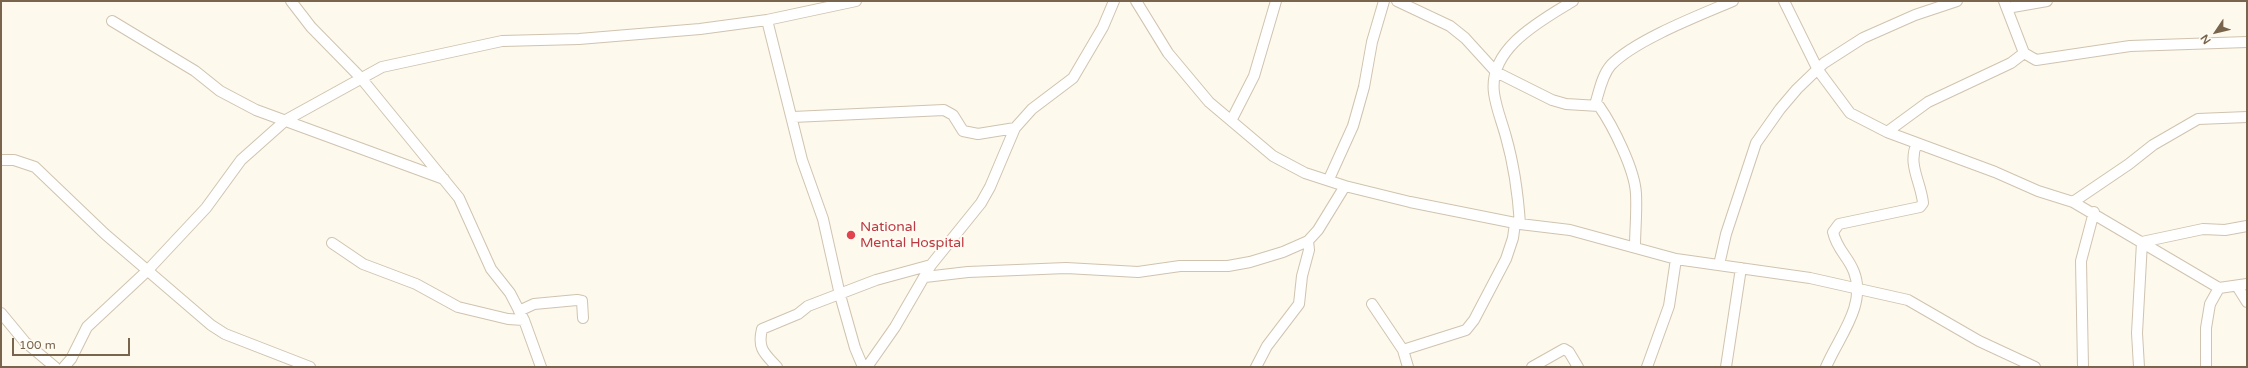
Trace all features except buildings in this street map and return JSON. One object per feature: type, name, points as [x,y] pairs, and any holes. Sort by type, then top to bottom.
[{"type":"street","points":[[291,1],[311,27],[361,78],[459,198],[491,270],[510,294],[522,315],[541,367]]},
{"type":"street","points":[[64,367],[71,359],[87,327],[147,271],[206,208],[241,160],[286,120],[382,67],[502,41],[579,39],[700,29],[767,20],[856,1]]},
{"type":"street","points":[[867,367],[895,327],[931,265],[981,203],[990,187],[1015,128],[1032,109],[1073,78],[1103,27],[1114,1]]},
{"type":"street","points":[[1136,1],[1168,53],[1210,102],[1273,156],[1305,173],[1329,179],[1345,186],[1447,210],[1518,223],[1570,230],[1676,259],[1810,278],[1908,300],[1974,338],[2035,367]]},
{"type":"street","points":[[1232,120],[1254,76],[1276,1]]},
{"type":"street","points":[[1329,179],[1353,126],[1364,87],[1372,42],[1384,1]]},
{"type":"street","points":[[1398,1],[1450,26],[1465,38],[1496,72],[1552,100],[1566,104],[1594,104],[1599,106],[1606,116],[1625,154],[1636,193],[1635,247]]},
{"type":"street","points":[[1403,350],[1466,330],[1474,320],[1506,259],[1518,223],[1516,180],[1494,91],[1496,72],[1504,55],[1519,38],[1540,21],[1573,1]]},
{"type":"street","points":[[1594,104],[1605,74],[1611,65],[1621,57],[1638,45],[1733,1]]},
{"type":"street","points":[[1784,1],[1818,70],[1850,113],[1887,132],[1994,172],[2038,191],[2073,202],[2094,212],[2219,288],[2242,285],[2247,302]]},
{"type":"street","points":[[1719,265],[1726,234],[1756,143],[1797,88],[1824,63],[1863,38],[1915,15],[1957,1]]},
{"type":"street","points":[[2047,1],[2006,5],[2024,53],[2036,60],[2130,46],[2247,42]]},
{"type":"street","points":[[767,20],[793,117],[802,160],[823,219],[840,295],[855,348],[863,367]]},
{"type":"street","points":[[112,21],[195,71],[220,91],[256,110],[286,120],[350,146],[444,179]]},
{"type":"street","points":[[1887,132],[1928,102],[2011,63],[2024,53]]},
{"type":"street","points":[[793,117],[944,110],[953,115],[963,131],[978,134],[1015,128]]},
{"type":"street","points":[[2073,202],[2129,164],[2153,145],[2198,119],[2247,117]]},
{"type":"street","points":[[1826,367],[1832,352],[1850,319],[1859,288],[1854,271],[1836,244],[1833,232],[1839,224],[1920,207],[1924,203],[1912,160],[1913,152],[1918,143]]},
{"type":"street","points":[[1,160],[14,160],[35,167],[105,234],[186,306],[225,334],[306,366]]},
{"type":"street","points":[[925,277],[968,272],[1066,268],[1138,272],[1180,266],[1228,266],[1272,256],[1308,241],[1318,230],[1345,186]]},
{"type":"street","points":[[2083,367],[2081,261],[2094,212]]},
{"type":"street","points":[[2142,242],[2203,229],[2225,230],[2247,226]]},
{"type":"street","points":[[1256,367],[1268,346],[1299,304],[1302,276],[1309,250],[1308,241]]},
{"type":"street","points":[[2139,367],[2137,333],[2142,242]]},
{"type":"street","points":[[332,243],[363,264],[416,284],[458,307],[508,319],[522,315],[534,304],[577,300],[582,301],[583,318]]},
{"type":"street","points":[[1647,367],[1669,306],[1676,259]]},
{"type":"street","points":[[776,367],[765,357],[760,336],[762,329],[798,314],[808,306],[876,280],[931,265]]},
{"type":"street","points":[[1726,367],[1741,268]]},
{"type":"street","points":[[2206,367],[2206,328],[2210,304],[2219,288]]},
{"type":"street","points":[[1372,304],[1403,350],[1408,367]]},
{"type":"street","points":[[1,313],[25,342],[55,367]]},
{"type":"street","points":[[1532,367],[1564,349],[1569,352],[1578,367]]},
{"type":"place","name":"National Mental Hospital","points":[[851,235]]}]
